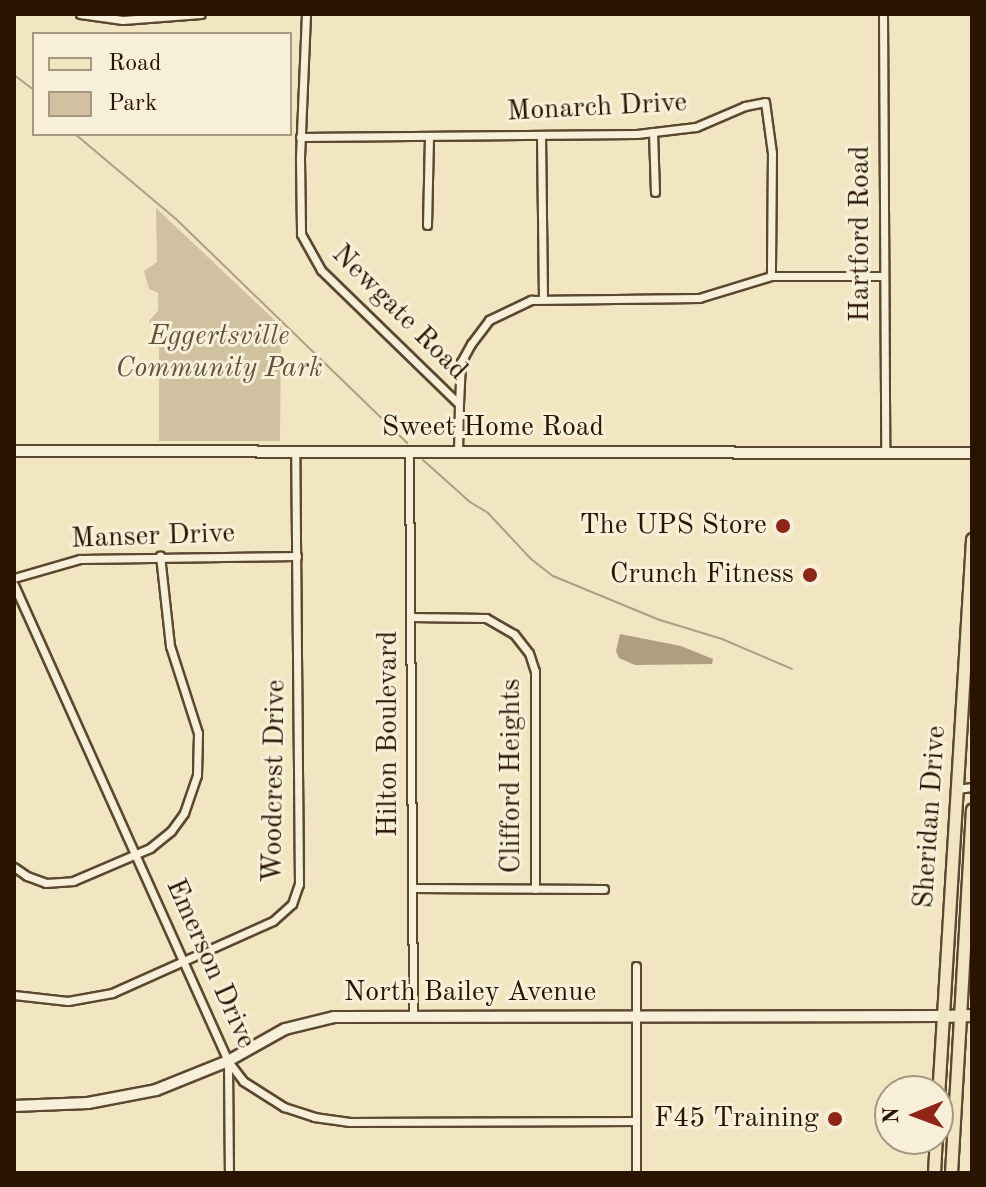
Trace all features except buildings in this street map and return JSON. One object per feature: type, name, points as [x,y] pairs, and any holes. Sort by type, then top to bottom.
[{"type":"main road","name":"Sheridan Drive","points":[[939,1075],[972,539]]},
{"type":"main road","name":"Sheridan Drive","points":[[951,1173],[966,1015],[972,810]]},
{"type":"main road","points":[[943,1016],[966,1015]]},
{"type":"street","points":[[80,14],[123,17],[201,14]]},
{"type":"street","name":"Newgate Road","points":[[306,14],[300,137],[300,222],[313,259],[459,404],[458,452]]},
{"type":"street","name":"Hartford Road","points":[[883,14],[885,453]]},
{"type":"street","name":"Monarch Drive","points":[[300,137],[653,132],[696,127],[745,106],[765,102],[772,153],[771,276]]},
{"type":"street","points":[[653,132],[655,192]]},
{"type":"street","points":[[541,135],[543,299]]},
{"type":"street","points":[[427,225],[429,136]]},
{"type":"street","points":[[459,404],[461,362],[489,320],[512,306],[543,299],[699,298],[771,276],[883,276]]},
{"type":"street","name":"Sweet Home Road","points":[[14,451],[972,453]]},
{"type":"street","name":"Woodcrest Drive","points":[[14,995],[51,1001],[98,997],[184,963],[273,921],[287,910],[296,895],[295,452]]},
{"type":"street","name":"Hilton Boulevard","points":[[409,452],[413,1015]]},
{"type":"street","points":[[14,867],[36,881],[56,884],[135,855],[160,841],[179,822],[193,788],[198,759],[196,721],[170,646],[160,556]]},
{"type":"street","name":"Manser Drive","points":[[14,578],[80,559],[297,556]]},
{"type":"street","name":"Emerson Drive","points":[[14,585],[228,1061],[256,1091],[284,1107],[314,1117],[364,1123],[636,1121]]},
{"type":"street","name":"Clifford Heights","points":[[410,617],[486,618],[514,634],[529,653],[535,671],[535,889]]},
{"type":"street","points":[[957,789],[972,787]]},
{"type":"street","points":[[413,888],[604,889]]},
{"type":"street","points":[[636,966],[636,1173]]},
{"type":"street","name":"North Bailey Avenue","points":[[14,1106],[54,1106],[129,1097],[175,1084],[228,1061],[285,1029],[316,1019],[413,1015],[943,1016]]},
{"type":"street","points":[[228,1061],[229,1173]]},
{"type":"green space","name":"Eggertsville Community Park","points":[[156,208],[281,326],[280,441],[159,441],[159,340],[149,321],[158,311],[158,293],[149,289],[144,271],[157,262]]},
{"type":"shaded area","points":[[620,634],[681,646],[713,659],[712,664],[635,665],[619,658],[616,651]]},
{"type":"waterway","points":[[14,75],[32,88]]},
{"type":"waterway","points":[[77,136],[176,219],[407,443]]},
{"type":"waterway","points":[[423,460],[470,502],[488,513],[531,559],[553,576],[660,620],[722,639],[792,669]]},
{"type":"place","name":"The UPS Store","points":[[783,526]]},
{"type":"place","name":"Crunch Fitness","points":[[810,575]]},
{"type":"place","name":"F45 Training","points":[[835,1119]]}]
